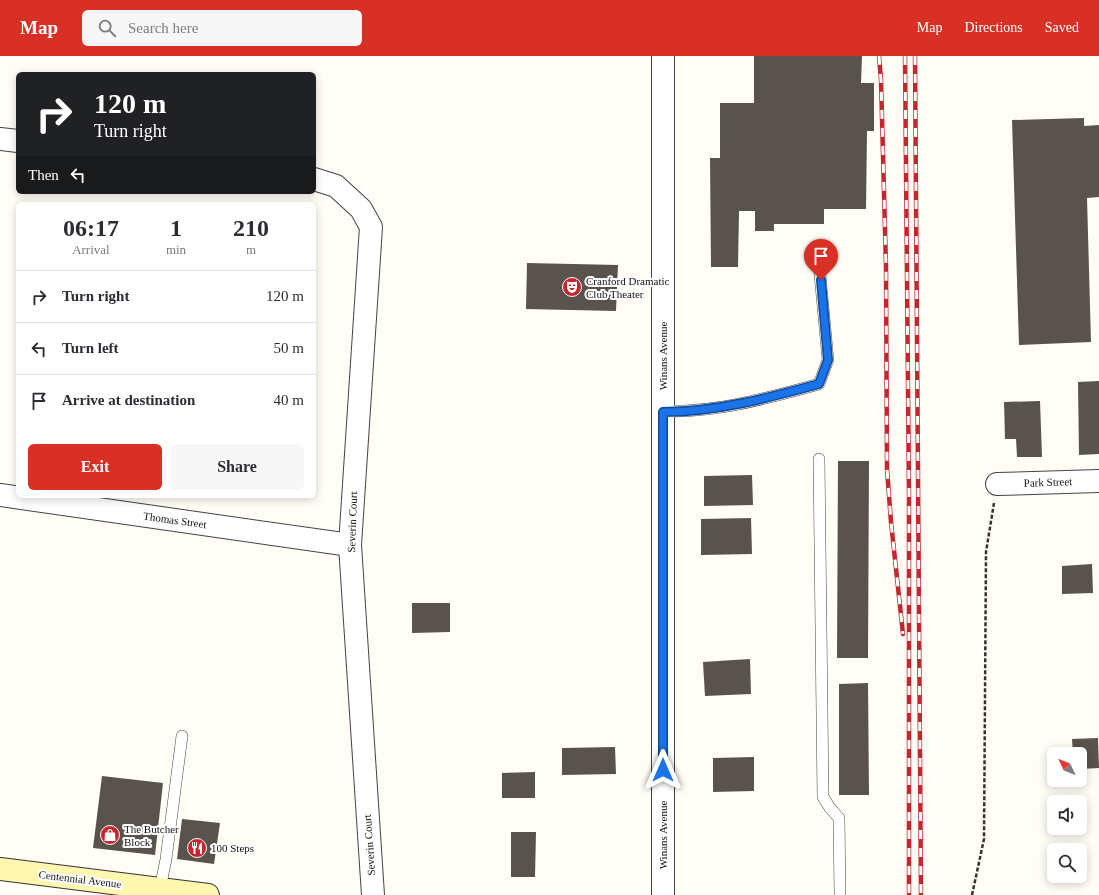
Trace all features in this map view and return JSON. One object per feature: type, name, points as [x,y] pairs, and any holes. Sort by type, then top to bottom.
[{"type":"street","name":"Winans Avenue","points":[[663,56],[663,895]]},
{"type":"street","points":[[0,139],[16,141]]},
{"type":"street","name":"Severin Court","points":[[316,180],[336,186],[361,209],[371,227],[350,545],[372,895]]},
{"type":"street","name":"Park Street","points":[[997,484],[1099,481]]},
{"type":"street","name":"Thomas Street","points":[[0,496],[350,545]]},
{"type":"street","name":"Centennial Avenue","points":[[0,869],[153,891],[208,895]]},
{"type":"lane","points":[[663,412],[686,412],[760,400],[819,384],[828,360],[819,264]]},
{"type":"lane","points":[[819,460],[823,797],[839,818],[840,895]]},
{"type":"lane","points":[[153,891],[166,859],[182,736]]},
{"type":"path","points":[[972,895],[984,839],[986,552],[997,484]]},
{"type":"building","points":[[754,56],[862,56],[861,83],[874,83],[874,131],[867,131],[866,209],[824,209],[824,224],[774,224],[774,231],[755,231],[755,211],[739,211],[738,267],[711,267],[710,158],[720,158],[720,103],[754,103]]},
{"type":"building","points":[[1084,118],[1084,126],[1099,125],[1099,197],[1087,198],[1091,342],[1019,345],[1012,120]]},
{"type":"building","name":"Cranford Dramatic Club Theater","points":[[527,263],[618,265],[616,311],[526,309]]},
{"type":"building","points":[[1099,381],[1099,454],[1079,455],[1078,382]]},
{"type":"building","points":[[1040,401],[1042,457],[1017,457],[1016,439],[1005,439],[1004,402]]},
{"type":"building","points":[[838,461],[869,461],[868,658],[837,658]]},
{"type":"building","points":[[752,475],[753,505],[704,506],[704,476]]},
{"type":"building","points":[[751,518],[752,554],[701,555],[701,519]]},
{"type":"building","points":[[1092,564],[1093,593],[1062,594],[1062,566]]},
{"type":"building","points":[[412,603],[450,603],[450,632],[412,633]]},
{"type":"building","points":[[750,659],[751,694],[705,696],[703,662]]},
{"type":"building","points":[[868,683],[869,795],[839,795],[839,684]]},
{"type":"building","points":[[1098,738],[1099,768],[1087,769],[1087,747],[1073,747],[1072,739]]},
{"type":"building","points":[[615,747],[616,774],[562,775],[562,748]]},
{"type":"building","points":[[754,757],[754,791],[713,792],[713,758]]},
{"type":"building","points":[[535,772],[535,798],[502,798],[502,773]]},
{"type":"building","points":[[102,776],[163,783],[155,855],[93,848]]},
{"type":"building","points":[[182,819],[220,823],[214,864],[177,859]]},
{"type":"building","points":[[511,832],[536,832],[535,877],[511,877]]},
{"type":"railway","points":[[879,56],[881,80],[886,267],[887,469],[903,634]]},
{"type":"railway","points":[[905,56],[909,497],[909,895]]},
{"type":"railway","points":[[915,56],[921,895]]},
{"type":"place","name":"Cranford Dramatic Club Theater","points":[[572,287]]},
{"type":"place","name":"The Butcher Block","points":[[110,835]]},
{"type":"place","name":"100 Steps","points":[[197,848]]},
{"type":"route","points":[[663,770],[663,412],[686,412],[760,400],[819,384],[828,360],[821,280]]}]
